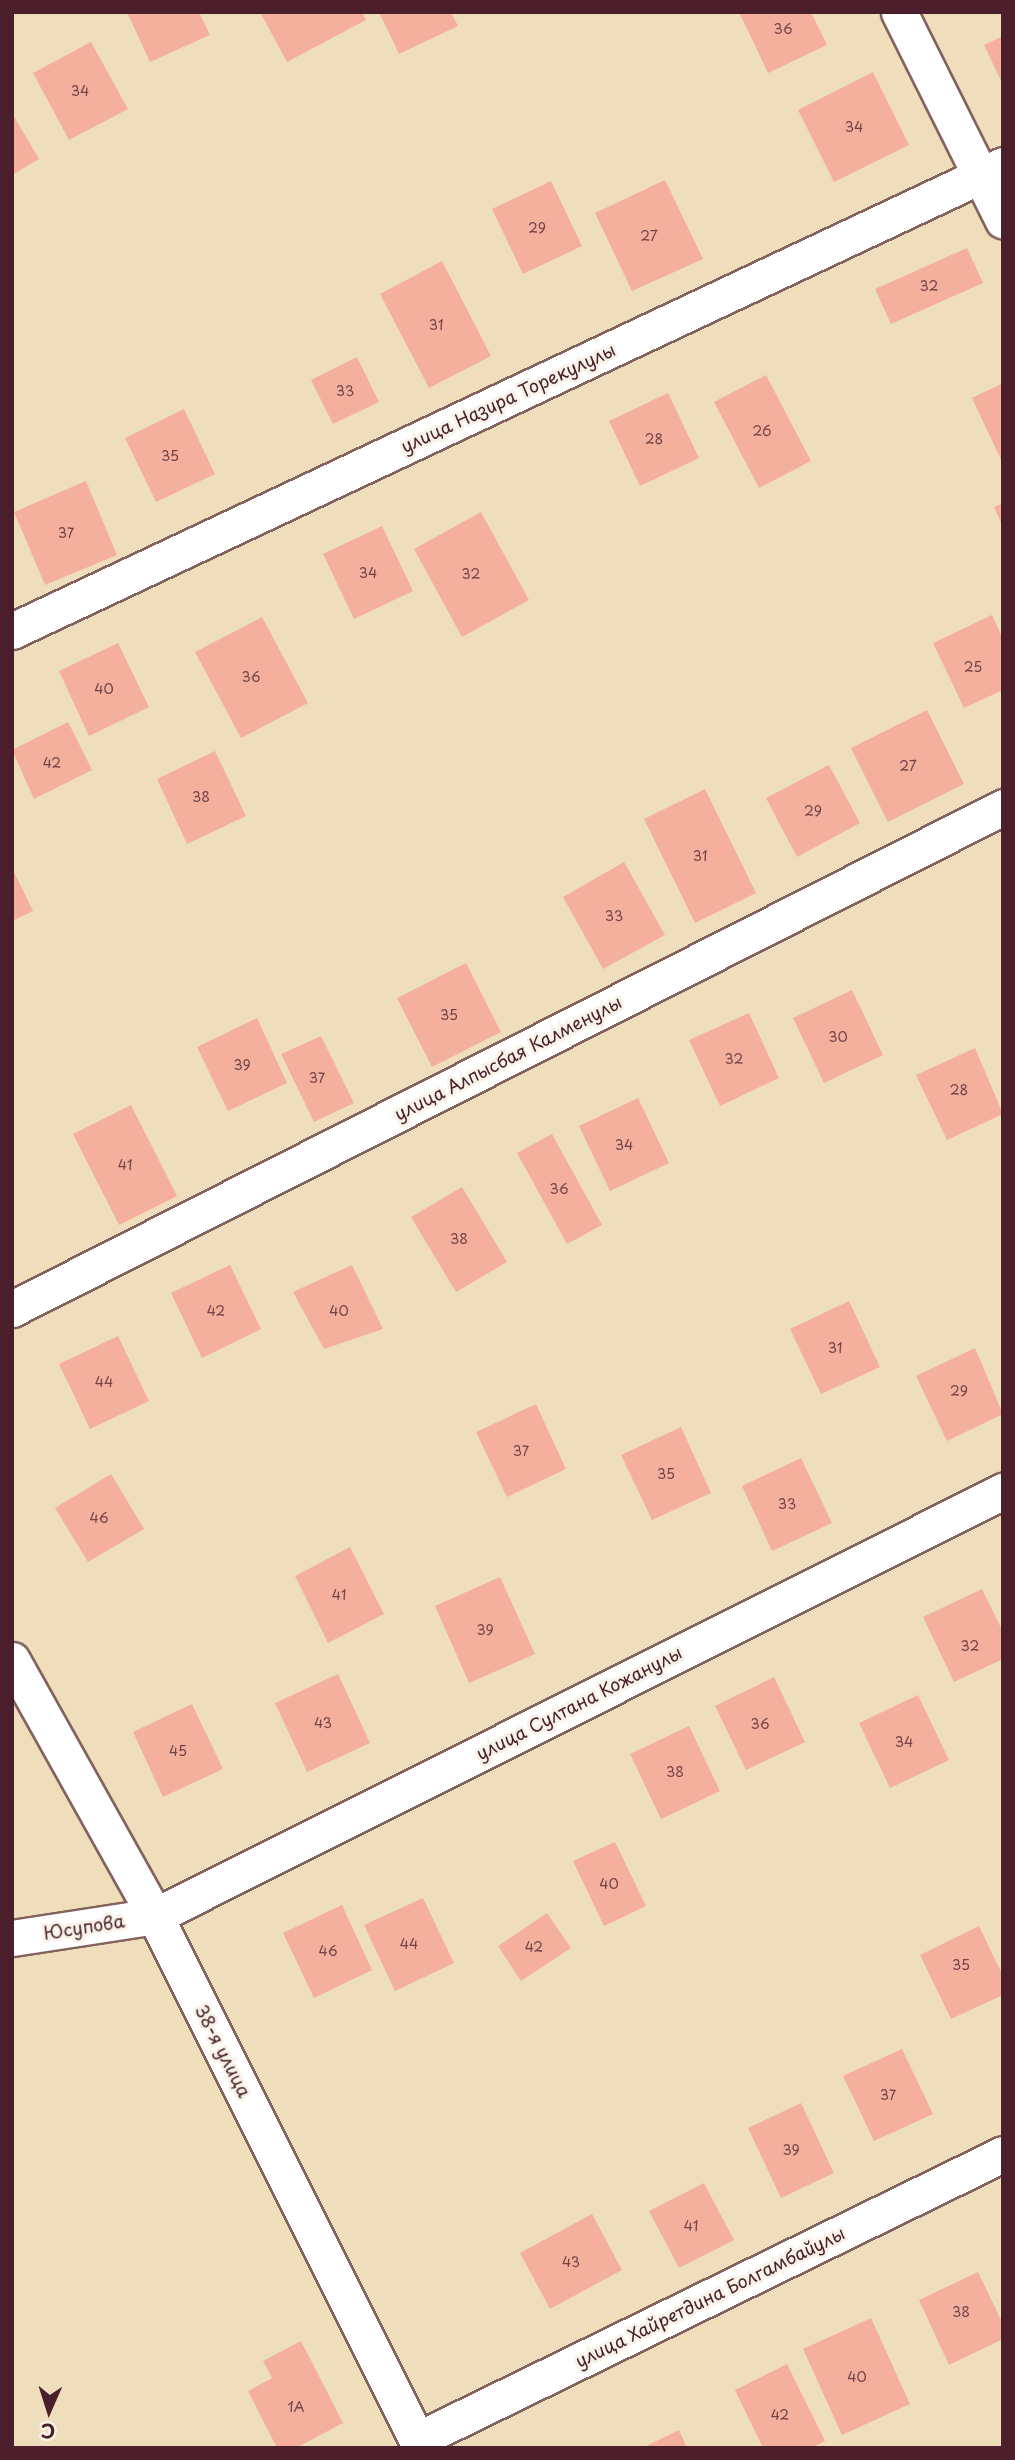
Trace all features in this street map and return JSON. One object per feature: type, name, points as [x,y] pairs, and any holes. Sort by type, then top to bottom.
[{"type":"street","points":[[899,12],[991,171],[1003,221]]},
{"type":"street","name":"улица Назира Торекулулы","points":[[12,631],[991,171]]},
{"type":"street","name":"улица Алпысбая Калменулы","points":[[12,1309],[1003,807]]},
{"type":"street","name":"улица Султана Кожанулы","points":[[155,1916],[1003,1491]]},
{"type":"street","name":"38-я улица","points":[[12,1660],[155,1916],[419,2444]]},
{"type":"street","name":"Юсупова","points":[[12,1938],[155,1916]]},
{"type":"street","name":"улица Хайретдина Болгамбайулы","points":[[419,2444],[1003,2154]]},
{"type":"building","points":[[127,12],[199,12],[210,35],[150,62]]},
{"type":"building","points":[[260,12],[362,12],[366,20],[287,62]]},
{"type":"building","points":[[379,12],[451,12],[458,26],[399,54]]},
{"type":"building","points":[[739,12],[811,12],[827,45],[768,73]]},
{"type":"building","points":[[1003,36],[1003,85],[984,45]]},
{"type":"building","points":[[91,42],[128,109],[69,140],[33,73]]},
{"type":"building","points":[[873,72],[909,145],[834,182],[798,110]]},
{"type":"building","points":[[12,113],[39,159],[12,175]]},
{"type":"building","points":[[665,180],[703,259],[632,291],[595,213]]},
{"type":"building","points":[[551,181],[582,246],[523,274],[492,209]]},
{"type":"building","points":[[967,248],[983,283],[891,324],[875,289]]},
{"type":"building","points":[[442,261],[491,356],[429,388],[380,294]]},
{"type":"building","points":[[357,357],[379,402],[333,424],[311,380]]},
{"type":"building","points":[[766,375],[811,461],[759,488],[714,402]]},
{"type":"building","points":[[1003,383],[1003,464],[972,398]]},
{"type":"building","points":[[668,393],[699,458],[640,486],[609,421]]},
{"type":"building","points":[[184,409],[215,474],[156,502],[125,438]]},
{"type":"building","points":[[86,481],[117,555],[45,585],[14,512]]},
{"type":"building","points":[[1003,503],[1003,527],[994,507]]},
{"type":"building","points":[[481,512],[529,600],[462,637],[414,549]]},
{"type":"building","points":[[382,526],[413,591],[354,619],[323,554]]},
{"type":"building","points":[[992,615],[1003,639],[1003,690],[964,708],[933,643]]},
{"type":"building","points":[[262,617],[308,703],[241,738],[195,652]]},
{"type":"building","points":[[118,643],[149,707],[89,736],[59,671]]},
{"type":"building","points":[[927,710],[964,784],[888,822],[851,748]]},
{"type":"building","points":[[68,722],[92,770],[34,799],[12,750]]},
{"type":"building","points":[[215,751],[246,816],[187,844],[157,779]]},
{"type":"building","points":[[829,765],[860,823],[797,857],[766,798]]},
{"type":"building","points":[[705,789],[756,893],[695,923],[644,819]]},
{"type":"building","points":[[624,862],[665,935],[603,969],[563,897]]},
{"type":"building","points":[[12,868],[33,911],[12,921]]},
{"type":"building","points":[[466,963],[501,1032],[432,1067],[397,998]]},
{"type":"building","points":[[852,990],[883,1055],[824,1083],[793,1018]]},
{"type":"building","points":[[749,1013],[779,1078],[720,1106],[689,1040]]},
{"type":"building","points":[[257,1018],[287,1083],[228,1111],[197,1047]]},
{"type":"building","points":[[321,1036],[354,1103],[314,1122],[281,1054]]},
{"type":"building","points":[[975,1048],[1003,1114],[947,1140],[916,1075]]},
{"type":"building","points":[[638,1098],[669,1163],[610,1191],[579,1126]]},
{"type":"building","points":[[131,1105],[177,1196],[119,1225],[73,1134]]},
{"type":"building","points":[[552,1134],[602,1225],[567,1244],[517,1153]]},
{"type":"building","points":[[462,1187],[507,1262],[456,1292],[411,1217]]},
{"type":"building","points":[[230,1265],[261,1329],[202,1358],[171,1293]]},
{"type":"building","points":[[352,1265],[383,1329],[324,1349],[293,1292]]},
{"type":"building","points":[[849,1301],[880,1367],[821,1394],[790,1329]]},
{"type":"building","points":[[118,1336],[149,1401],[90,1429],[59,1364]]},
{"type":"building","points":[[975,1348],[1003,1414],[947,1441],[916,1376]]},
{"type":"building","points":[[536,1404],[566,1469],[507,1497],[476,1432]]},
{"type":"building","points":[[681,1427],[711,1493],[652,1520],[621,1455]]},
{"type":"building","points":[[801,1458],[832,1523],[772,1551],[742,1486]]},
{"type":"building","points":[[111,1474],[144,1529],[88,1562],[55,1508]]},
{"type":"building","points":[[350,1547],[384,1614],[328,1643],[295,1576]]},
{"type":"building","points":[[500,1577],[535,1654],[469,1683],[435,1606]]},
{"type":"building","points":[[982,1589],[1003,1632],[1003,1659],[954,1682],[923,1617]]},
{"type":"building","points":[[338,1674],[370,1743],[307,1772],[275,1703]]},
{"type":"building","points":[[774,1677],[805,1742],[746,1770],[715,1706]]},
{"type":"building","points":[[918,1695],[949,1760],[890,1788],[859,1723]]},
{"type":"building","points":[[192,1704],[223,1769],[163,1797],[133,1732]]},
{"type":"building","points":[[689,1726],[720,1791],[661,1819],[630,1754]]},
{"type":"building","points":[[615,1842],[646,1906],[604,1926],[573,1861]]},
{"type":"building","points":[[423,1898],[454,1963],[395,1991],[364,1925]]},
{"type":"building","points":[[342,1905],[372,1970],[314,1998],[283,1933]]},
{"type":"building","points":[[547,1913],[571,1948],[521,1981],[498,1946]]},
{"type":"building","points":[[979,1926],[1003,1976],[1003,1995],[951,2019],[920,1955]]},
{"type":"building","points":[[902,2049],[933,2114],[874,2141],[843,2076]]},
{"type":"building","points":[[801,2103],[834,2173],[781,2198],[748,2128]]},
{"type":"building","points":[[704,2183],[734,2240],[679,2268],[649,2211]]},
{"type":"building","points":[[592,2214],[622,2270],[550,2309],[520,2253]]},
{"type":"building","points":[[978,2272],[1003,2324],[1003,2339],[949,2365],[919,2300]]},
{"type":"building","points":[[871,2318],[910,2404],[842,2435],[803,2349]]},
{"type":"building","points":[[301,2341],[343,2423],[296,2448],[277,2448],[248,2391],[272,2378],[263,2361]]},
{"type":"building","points":[[787,2364],[825,2441],[811,2448],[763,2448],[735,2390]]},
{"type":"building","points":[[679,2430],[687,2448],[642,2448]]}]
